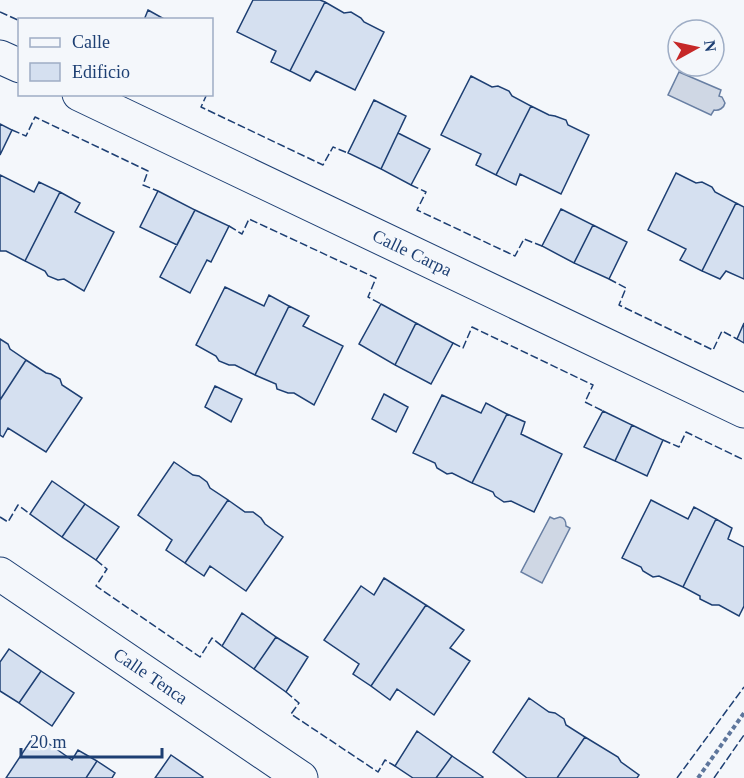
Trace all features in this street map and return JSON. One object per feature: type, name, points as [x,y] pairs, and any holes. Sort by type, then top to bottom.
[{"type":"street","points":[[0,57],[18,65]]},
{"type":"street","name":"Calle Carpa","points":[[84,96],[744,411]]},
{"type":"street","name":"Calle Tenca","points":[[0,574],[301,778]]},
{"type":"path","points":[[698,778],[744,713]]},
{"type":"shaded area","points":[[676,78],[693,78],[721,90],[719,96],[725,103],[719,110],[714,110],[711,115],[668,95]]},
{"type":"shaded area","points":[[550,517],[563,518],[566,526],[570,528],[542,583],[521,572]]},
{"type":"building","points":[[253,0],[320,0],[325,2],[290,71],[271,62],[276,51],[237,32]]},
{"type":"building","points":[[325,2],[344,13],[351,12],[364,22],[384,32],[355,90],[316,71],[310,81],[290,71]]},
{"type":"building","points":[[148,10],[162,18],[145,18]]},
{"type":"building","points":[[471,76],[492,87],[498,86],[509,91],[512,96],[531,106],[496,175],[476,165],[481,154],[441,135]]},
{"type":"building","points":[[374,100],[406,116],[381,169],[348,153]]},
{"type":"building","points":[[531,106],[566,120],[568,125],[589,135],[561,194],[520,174],[516,185],[496,175]]},
{"type":"building","points":[[0,124],[12,130],[0,155]]},
{"type":"building","points":[[398,133],[430,149],[411,185],[381,169]]},
{"type":"building","points":[[676,173],[696,183],[702,182],[712,187],[715,192],[736,203],[702,271],[680,260],[686,249],[648,230]]},
{"type":"building","points":[[0,175],[34,192],[39,182],[60,192],[25,261],[6,251],[0,251]]},
{"type":"building","points":[[158,191],[195,210],[177,245],[140,227]]},
{"type":"building","points":[[60,192],[80,203],[75,212],[114,232],[84,291],[64,279],[58,280],[48,276],[45,271],[25,261]]},
{"type":"building","points":[[736,203],[744,207],[744,279],[726,271],[720,279],[702,271]]},
{"type":"building","points":[[561,209],[593,225],[574,263],[542,246]]},
{"type":"building","points":[[195,210],[229,226],[211,262],[207,260],[190,293],[160,277]]},
{"type":"building","points":[[593,225],[627,242],[609,279],[574,263]]},
{"type":"building","points":[[225,287],[264,306],[269,295],[289,306],[255,375],[235,365],[219,361],[216,356],[196,345]]},
{"type":"building","points":[[381,304],[416,323],[395,365],[359,344]]},
{"type":"building","points":[[289,306],[309,316],[303,326],[343,346],[314,405],[294,393],[277,389],[276,384],[255,375]]},
{"type":"building","points":[[416,323],[453,343],[431,384],[395,365]]},
{"type":"building","points":[[744,323],[744,343],[737,339]]},
{"type":"building","points":[[0,339],[26,360],[0,400]]},
{"type":"building","points":[[26,360],[60,379],[62,385],[82,398],[46,452],[8,428],[3,437],[0,435],[0,400]]},
{"type":"building","points":[[215,386],[242,399],[231,422],[205,407]]},
{"type":"building","points":[[384,394],[408,407],[396,432],[372,419]]},
{"type":"building","points":[[442,395],[481,413],[486,403],[507,414],[472,483],[452,473],[447,474],[437,468],[435,463],[413,453]]},
{"type":"building","points":[[603,411],[632,425],[615,461],[584,447]]},
{"type":"building","points":[[507,414],[525,422],[521,434],[562,454],[534,512],[511,501],[504,502],[493,492],[472,483]]},
{"type":"building","points":[[632,425],[663,440],[647,476],[615,461]]},
{"type":"building","points":[[174,462],[193,475],[199,476],[207,482],[210,488],[228,500],[185,563],[166,550],[172,540],[138,515]]},
{"type":"building","points":[[52,481],[85,504],[62,537],[30,514]]},
{"type":"building","points":[[228,500],[245,512],[253,512],[283,537],[246,591],[210,566],[204,576],[185,563]]},
{"type":"building","points":[[651,500],[688,519],[694,507],[716,519],[683,587],[659,576],[653,577],[641,567],[622,558]]},
{"type":"building","points":[[85,504],[119,527],[96,560],[62,537]]},
{"type":"building","points":[[716,519],[732,528],[728,539],[744,547],[744,606],[739,616],[719,605],[712,605],[700,599],[700,596],[683,587]]},
{"type":"building","points":[[384,578],[426,605],[371,686],[353,674],[359,664],[324,640],[361,586],[374,595]]},
{"type":"building","points":[[426,605],[464,630],[450,648],[470,661],[434,715],[397,689],[390,700],[371,686]]},
{"type":"building","points":[[242,613],[276,637],[254,669],[222,646]]},
{"type":"building","points":[[276,637],[308,657],[286,692],[254,669]]},
{"type":"building","points":[[9,649],[41,671],[19,703],[0,691],[0,662]]},
{"type":"building","points":[[41,671],[74,693],[52,726],[19,703]]},
{"type":"building","points":[[529,698],[564,719],[566,725],[585,737],[557,778],[527,778],[493,752]]},
{"type":"building","points":[[417,731],[452,756],[436,778],[413,778],[395,766]]},
{"type":"building","points":[[35,734],[72,760],[78,750],[97,761],[86,778],[6,778]]},
{"type":"building","points":[[585,737],[618,757],[621,762],[639,775],[637,778],[557,778]]},
{"type":"building","points":[[171,755],[203,777],[155,778]]},
{"type":"building","points":[[452,756],[483,777],[436,778]]},
{"type":"building","points":[[97,761],[115,773],[112,778],[86,778]]},
{"type":"fence","points":[[0,12],[18,20]]},
{"type":"fence","points":[[206,96],[201,107],[323,165],[333,147],[348,153]]},
{"type":"fence","points":[[12,130],[26,136],[35,117],[148,171],[143,185],[158,191]]},
{"type":"fence","points":[[411,185],[426,192],[417,210],[515,256],[524,239],[542,246]]},
{"type":"fence","points":[[229,226],[242,234],[249,219],[376,278],[368,297],[381,304]]},
{"type":"fence","points":[[609,279],[626,288],[619,305],[713,350],[722,331],[737,339]]},
{"type":"fence","points":[[453,343],[463,348],[472,327],[593,385],[585,402],[603,411]]},
{"type":"fence","points":[[663,440],[679,447],[686,432],[744,460]]},
{"type":"fence","points":[[0,517],[8,522],[18,505],[30,514]]},
{"type":"fence","points":[[96,560],[107,569],[96,586],[200,657],[212,638],[222,646]]},
{"type":"fence","points":[[677,778],[744,687]]},
{"type":"fence","points":[[286,692],[299,703],[291,714],[378,772],[385,760],[395,766]]},
{"type":"fence","points":[[714,778],[744,735]]}]
